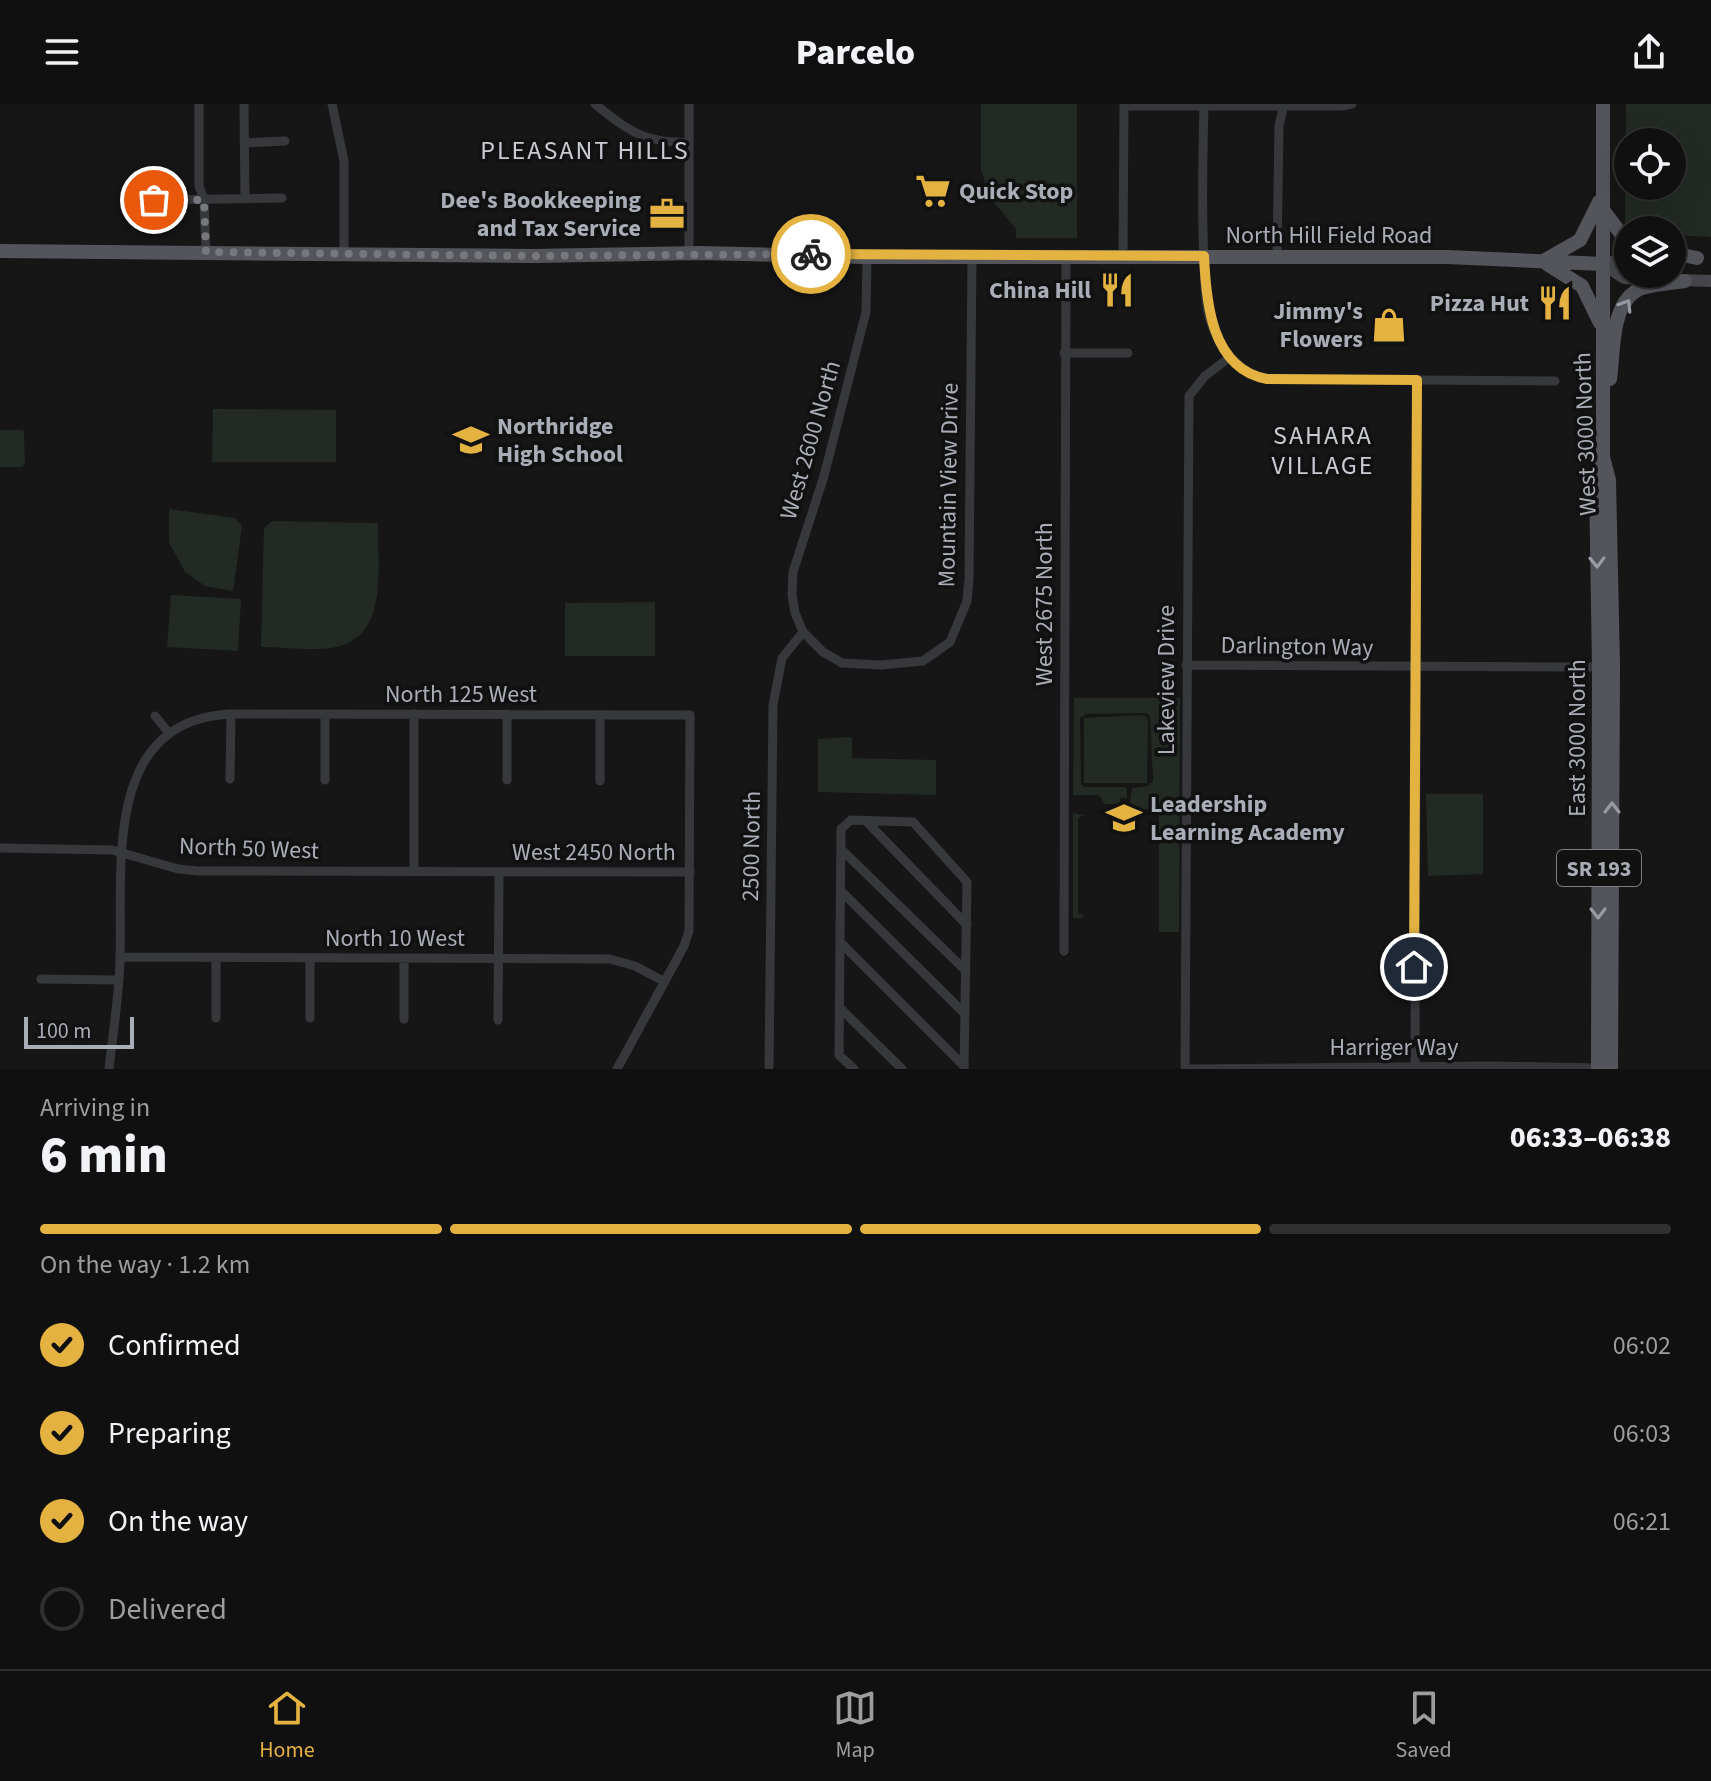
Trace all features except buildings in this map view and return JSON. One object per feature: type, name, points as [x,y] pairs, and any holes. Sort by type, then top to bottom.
[{"type":"main road","name":"West 3000 North","points":[[1603,104],[1603,457],[1609,480],[1606,666]]},
{"type":"main road","points":[[1543,261],[1583,237],[1602,202],[1614,221]]},
{"type":"main road","name":"North Hill Field Road","points":[[0,251],[1434,257],[1603,264]]},
{"type":"main road","points":[[1543,261],[1582,286],[1603,330]]},
{"type":"main road","points":[[1603,264],[1614,261]]},
{"type":"main road","points":[[1603,264],[1614,271]]},
{"type":"main road","points":[[1686,281],[1711,281]]},
{"type":"main road","points":[[1603,435],[1619,315],[1623,304],[1642,288]]},
{"type":"main road","name":"East 3000 North","points":[[1606,666],[1612,739],[1611,1069]]},
{"type":"main road","name":"East 3000 North","points":[[1598,1069],[1606,666]]},
{"type":"street","points":[[199,104],[199,186],[204,200],[206,252]]},
{"type":"street","points":[[244,104],[245,198]]},
{"type":"street","points":[[332,104],[345,175],[344,254]]},
{"type":"street","points":[[595,104],[641,137],[689,142]]},
{"type":"street","points":[[689,104],[689,254]]},
{"type":"street","points":[[1123,257],[1124,105],[1352,104]]},
{"type":"street","points":[[1204,105],[1204,256],[1209,314],[1213,329],[1230,357],[1254,376],[1267,379],[1555,381]]},
{"type":"street","points":[[1277,257],[1279,126],[1284,105]]},
{"type":"street","points":[[244,143],[285,141]]},
{"type":"street","points":[[154,200],[282,198]]},
{"type":"street","name":"Mountain View Drive","points":[[803,632],[823,652],[842,663],[902,665],[923,661],[948,645],[959,625],[967,601],[969,578],[972,256]]},
{"type":"street","name":"West 2600 North","points":[[803,632],[792,595],[793,572],[824,476],[866,312],[867,257]]},
{"type":"street","name":"West 2675 North","points":[[1064,951],[1066,257]]},
{"type":"street","points":[[1064,353],[1128,353]]},
{"type":"street","name":"Lakeview Drive","points":[[1187,1069],[1189,396],[1205,376],[1230,357]]},
{"type":"street","points":[[1415,1068],[1417,380]]},
{"type":"street","name":"2500 North","points":[[769,1069],[773,705],[782,658],[803,632]]},
{"type":"street","name":"Darlington Way","points":[[1186,665],[1606,666]]},
{"type":"street","points":[[230,779],[231,714]]},
{"type":"street","name":"North 125 West","points":[[169,733],[200,718],[231,714],[690,715]]},
{"type":"street","points":[[414,714],[414,871]]},
{"type":"street","points":[[507,714],[507,780]]},
{"type":"street","points":[[325,715],[325,780]]},
{"type":"street","points":[[600,715],[600,781]]},
{"type":"street","name":"West 2450 North","points":[[617,1069],[684,946],[689,931],[690,715]]},
{"type":"street","points":[[109,1069],[119,980],[120,851],[132,790],[140,769],[149,754],[169,733],[155,716]]},
{"type":"street","points":[[854,1069],[839,1055],[841,829],[851,820],[913,822],[967,882],[964,1067]]},
{"type":"street","points":[[866,821],[967,925]]},
{"type":"street","name":"North 50 West","points":[[0,848],[120,851],[178,869],[198,871],[499,872]]},
{"type":"street","points":[[841,849],[966,971]]},
{"type":"street","points":[[498,1020],[499,872]]},
{"type":"street","name":"West 2450 North","points":[[499,872],[690,872]]},
{"type":"street","points":[[841,891],[965,1014]]},
{"type":"street","points":[[840,942],[964,1067]]},
{"type":"street","name":"North 10 West","points":[[120,957],[610,959],[635,966],[665,982]]},
{"type":"street","points":[[216,958],[216,1018]]},
{"type":"street","points":[[310,958],[310,1018]]},
{"type":"street","points":[[404,958],[404,1019]]},
{"type":"street","points":[[41,979],[119,980]]},
{"type":"street","points":[[839,1007],[902,1069]]},
{"type":"street","name":"Harriger Way","points":[[1187,1069],[1598,1069]]},
{"type":"shaded area","points":[[981,104],[1077,104],[1077,238],[1016,238],[1016,229],[992,200],[981,170]]},
{"type":"shaded area","points":[[1626,104],[1711,104],[1711,237],[1686,236],[1686,216],[1625,216],[1625,200],[1686,200],[1686,128],[1626,128]]},
{"type":"shaded area","points":[[213,409],[336,410],[336,462],[212,462]]},
{"type":"shaded area","points":[[0,430],[23,430],[25,464],[22,467],[0,467]]},
{"type":"shaded area","points":[[169,509],[235,518],[242,526],[233,591],[205,586],[185,572],[169,542]]},
{"type":"shaded area","points":[[272,521],[378,523],[377,596],[365,629],[353,640],[327,648],[261,647],[264,528]]},
{"type":"shaded area","points":[[171,595],[241,599],[238,651],[167,647]]},
{"type":"shaded area","points":[[655,602],[655,656],[565,656],[565,603]]},
{"type":"shaded area","points":[[1074,698],[1180,698],[1179,932],[1159,932],[1159,813],[1162,813],[1162,807],[1158,798],[1158,809],[1129,809],[1132,788],[1148,786],[1153,781],[1150,716],[1146,713],[1086,714],[1080,718],[1081,784],[1085,787],[1127,789],[1127,798],[1120,798],[1120,804],[1104,804],[1099,795],[1073,795]]},
{"type":"shaded area","points":[[1144,715],[1148,719],[1147,783],[1084,783],[1084,718]]},
{"type":"shaded area","points":[[850,737],[852,758],[936,760],[936,795],[818,792],[818,739]]},
{"type":"shaded area","points":[[1426,794],[1483,794],[1483,874],[1428,876]]},
{"type":"shaded area","points":[[1073,813],[1084,815],[1078,818],[1078,914],[1084,915],[1083,918],[1073,918]]},
{"type":"way so far","points":[[154,200],[204,200],[206,252],[533,256],[811,254]]},
{"type":"place","name":"Quick Stop","points":[[933,191]]},
{"type":"place","name":"Dee's Bookkeeping and Tax Service","points":[[667,214]]},
{"type":"place","name":"China Hill","points":[[1117,290]]},
{"type":"place","name":"Pizza Hut","points":[[1555,303]]},
{"type":"place","name":"Jimmy's Flowers","points":[[1389,325]]},
{"type":"place","name":"Northridge High School","points":[[471,440]]},
{"type":"place","name":"Leadership Learning Academy","points":[[1124,818]]},
{"type":"district","name":"PLEASANT HILLS","points":[[585,150]]},
{"type":"district","name":"SAHARA VILLAGE","points":[[1323,450]]},
{"type":"route","points":[[811,254],[867,257],[1204,256],[1205,292],[1213,329],[1230,357],[1254,376],[1267,379],[1417,380],[1414,967]]}]
